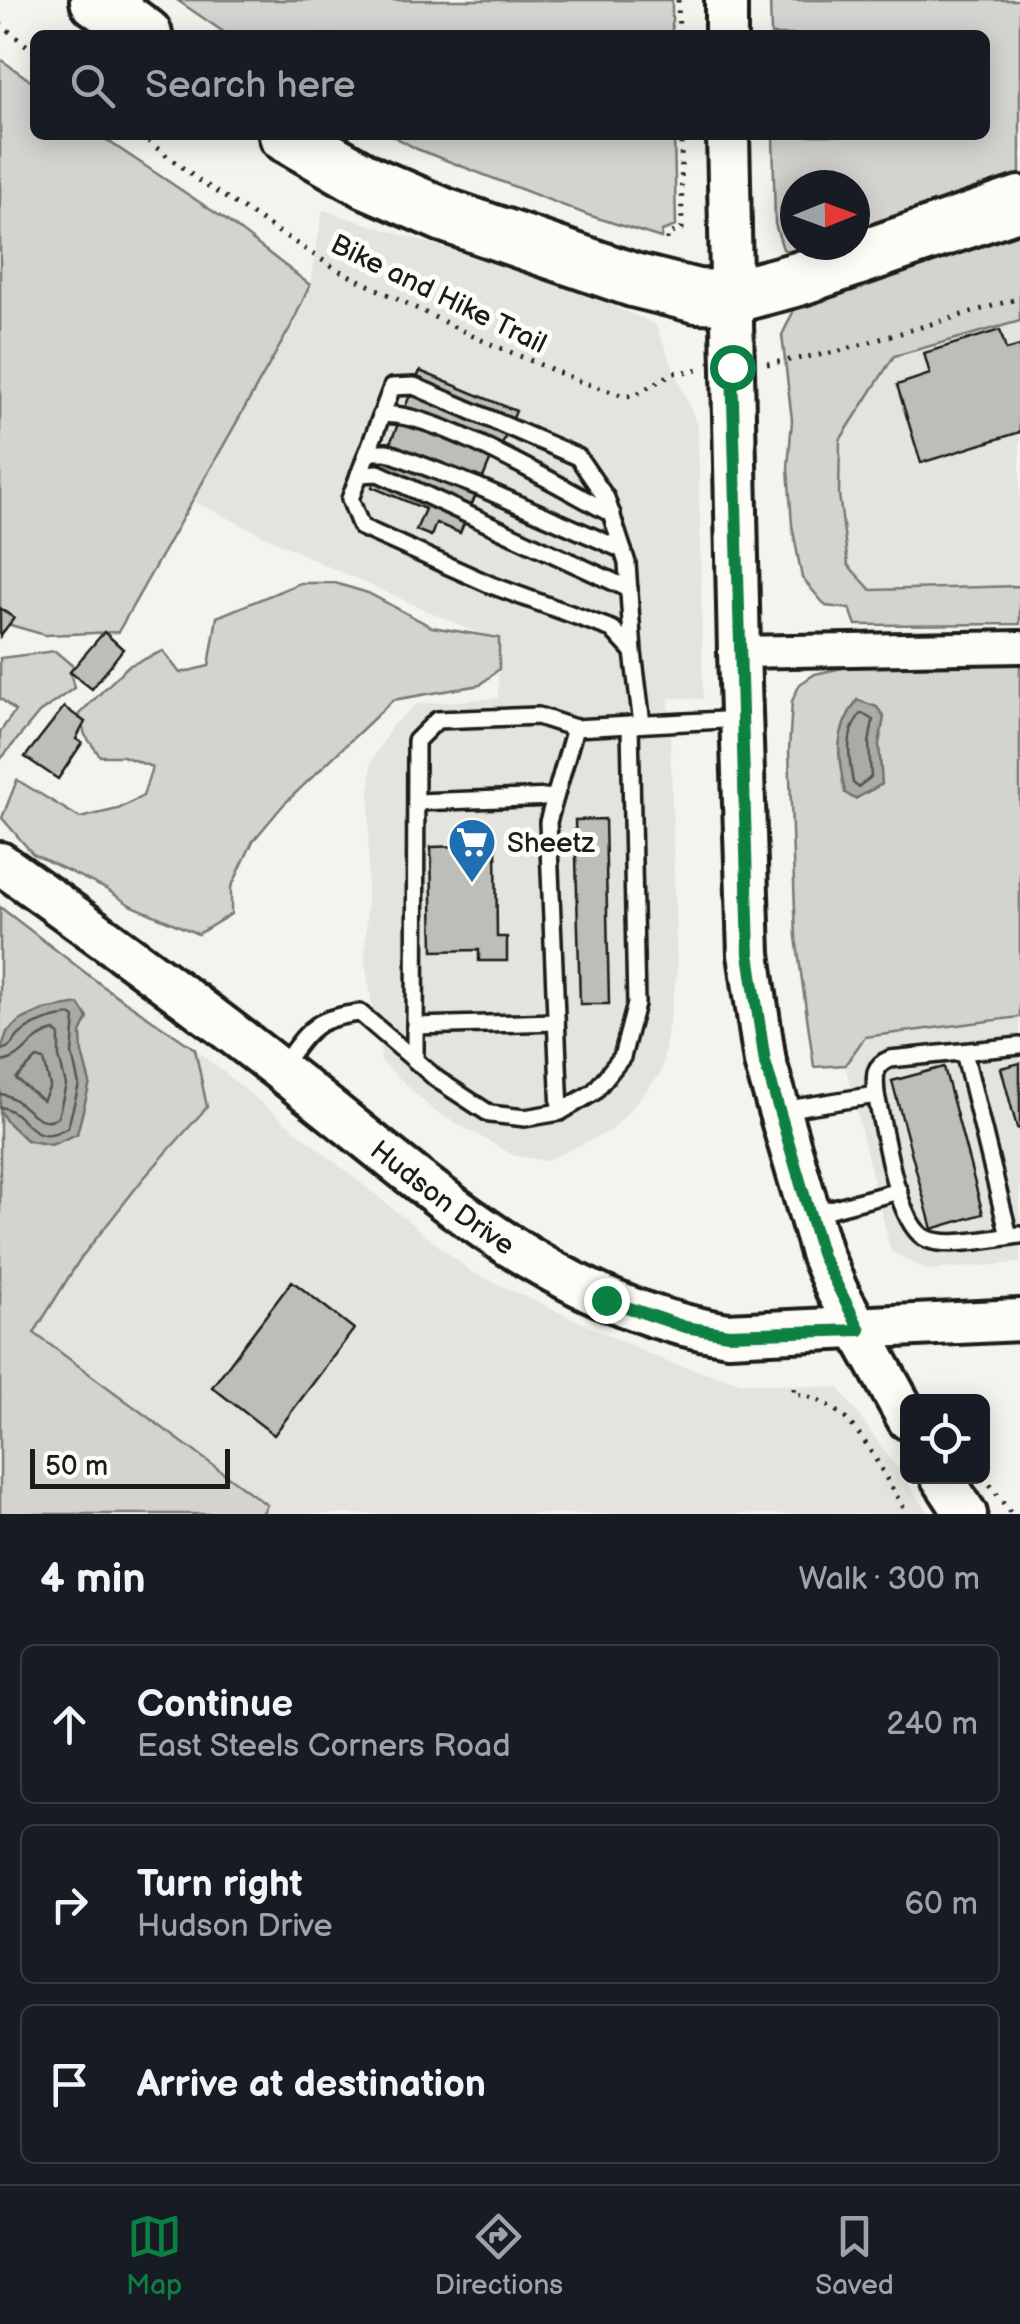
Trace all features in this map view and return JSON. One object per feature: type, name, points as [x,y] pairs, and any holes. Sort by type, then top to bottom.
[{"type":"highway","points":[[97,0],[138,30]]},
{"type":"highway","points":[[295,140],[368,182],[444,215],[632,280],[696,296],[730,297],[798,280],[1020,203]]},
{"type":"main road","points":[[726,0],[726,30]]},
{"type":"main road","points":[[728,140],[738,652],[749,954],[765,1062],[822,1256],[900,1403]]},
{"type":"main road","name":"Hudson Drive","points":[[0,863],[278,1069],[421,1183],[528,1258],[606,1300],[666,1322],[728,1334],[1020,1320]]},
{"type":"main road","points":[[946,1484],[966,1514]]},
{"type":"street","points":[[738,652],[1020,647]]},
{"type":"lane","points":[[278,1069],[316,1022],[360,1012],[438,1080],[490,1114],[525,1118],[560,1112],[594,1092],[622,1057],[636,1004],[633,652],[624,550],[606,498],[578,457],[414,386],[392,387],[350,499],[361,527],[492,585],[612,629],[633,652]]},
{"type":"lane","points":[[382,414],[402,414],[494,451],[612,514]]},
{"type":"lane","points":[[366,456],[386,452],[624,550]]},
{"type":"lane","points":[[359,474],[378,473],[629,589]]},
{"type":"lane","points":[[416,1060],[416,741],[437,720],[538,716],[575,728],[740,720]]},
{"type":"lane","points":[[560,1112],[548,822],[575,728]]},
{"type":"lane","points":[[416,802],[556,797]]},
{"type":"lane","points":[[415,1026],[556,1022]]},
{"type":"lane","points":[[964,1052],[1014,1236],[945,1242],[927,1239],[912,1229],[899,1191],[874,1072],[880,1063],[890,1059],[1020,1046]]},
{"type":"lane","points":[[780,1110],[876,1095]]},
{"type":"lane","points":[[810,1215],[899,1191]]},
{"type":"path","points":[[678,0],[679,30]]},
{"type":"path","points":[[0,24],[30,48]]},
{"type":"path","name":"Bike and Hike Trail","points":[[146,140],[198,180],[336,269],[495,346],[613,395],[636,395],[672,373],[687,371]]},
{"type":"path","points":[[668,240],[668,234],[682,229],[680,140]]},
{"type":"path","points":[[780,364],[897,336],[1020,298]]},
{"type":"path","points":[[794,1388],[794,1394],[814,1396],[834,1406],[850,1421],[908,1514]]},
{"type":"path","points":[[989,1484],[1011,1514]]},
{"type":"shaded area","points":[[177,0],[672,0],[672,30],[221,30]]},
{"type":"shaded area","points":[[770,0],[1020,0],[1020,195],[870,236],[870,170],[780,170],[780,240],[775,224],[773,140],[990,140],[990,30],[771,30]]},
{"type":"shaded area","points":[[0,59],[30,80],[30,140],[106,140],[226,220],[310,285],[291,326],[118,632],[45,635],[0,622]]},
{"type":"shaded area","points":[[400,140],[674,140],[676,226],[662,231],[661,238],[588,215]]},
{"type":"shaded area","points":[[323,210],[566,286],[655,324],[698,427],[703,699],[669,698],[677,973],[661,1073],[612,1130],[546,1161],[513,1155],[433,1110],[382,1062],[365,963],[371,762],[392,726],[417,704],[498,698],[499,639],[321,563],[193,501],[310,285]]},
{"type":"shaded area","points":[[1020,224],[1020,321],[894,356],[840,440],[839,494],[848,565],[871,590],[1020,586],[1020,624],[856,625],[850,609],[826,606],[802,578],[792,525],[788,468],[792,420],[782,335],[798,302]]},
{"type":"shaded area","points":[[1020,321],[1020,586],[871,590],[848,565],[839,494],[840,440],[894,356]]},
{"type":"shaded area","points":[[300,583],[335,583],[368,593],[432,627],[499,638],[499,669],[480,685],[393,700],[284,804],[253,841],[231,888],[231,914],[198,934],[130,905],[33,854],[2,818],[17,780],[80,818],[118,809],[143,796],[152,767],[123,756],[100,756],[85,735],[79,714],[128,666],[163,651],[180,673],[209,666],[217,617]]},
{"type":"shaded area","points":[[55,651],[74,667],[70,672],[74,688],[39,713],[0,760],[0,732],[15,711],[0,698],[0,658]]},
{"type":"shaded area","points":[[874,661],[1020,661],[1020,1017],[865,1037],[845,1065],[814,1067],[796,937],[789,750],[792,701],[800,684],[815,674]]},
{"type":"shaded area","points":[[0,907],[104,987],[195,1049],[207,1107],[80,1259],[34,1333],[267,1505],[262,1514],[0,1514]]},
{"type":"shaded area","points":[[1020,1017],[1020,1263],[927,1270],[891,1252],[845,1065],[865,1037]]},
{"type":"shaded area","points":[[195,1049],[470,1271],[667,1362],[741,1382],[839,1388],[900,1472],[900,1484],[908,1484],[930,1514],[262,1514],[266,1505],[34,1333],[80,1259],[206,1107]]},
{"type":"water","points":[[857,700],[877,707],[884,717],[879,744],[882,784],[855,799],[845,793],[839,744],[844,723]]},
{"type":"water","points":[[79,1004],[88,1018],[81,1033],[90,1083],[77,1134],[51,1145],[26,1140],[0,1110],[0,1053],[7,1032],[43,1010]]},
{"type":"building","points":[[1000,330],[1006,350],[1020,346],[1020,432],[921,463],[897,385],[930,374],[924,353]]},
{"type":"building","points":[[420,371],[516,411],[502,445],[497,444],[460,533],[436,523],[431,536],[416,530],[425,509],[372,487]]},
{"type":"building","points":[[0,608],[14,618],[0,636]]},
{"type":"building","points":[[104,632],[123,649],[92,689],[70,672]]},
{"type":"building","points":[[64,707],[85,722],[76,739],[82,743],[58,779],[25,757]]},
{"type":"building","points":[[605,819],[609,1004],[580,1004],[575,820]]},
{"type":"building","points":[[496,845],[497,937],[507,937],[507,961],[479,961],[479,950],[433,951],[431,847]]},
{"type":"building","points":[[1020,1063],[1020,1129],[1001,1068]]},
{"type":"building","points":[[944,1067],[983,1214],[932,1229],[892,1081]]},
{"type":"building","points":[[292,1281],[354,1329],[274,1435],[212,1387]]},
{"type":"place","name":"Sheetz","points":[[472,884]]},
{"type":"route","points":[[606,1300],[648,1317],[728,1334],[860,1330],[822,1256],[765,1062],[749,954],[732,367]]}]
